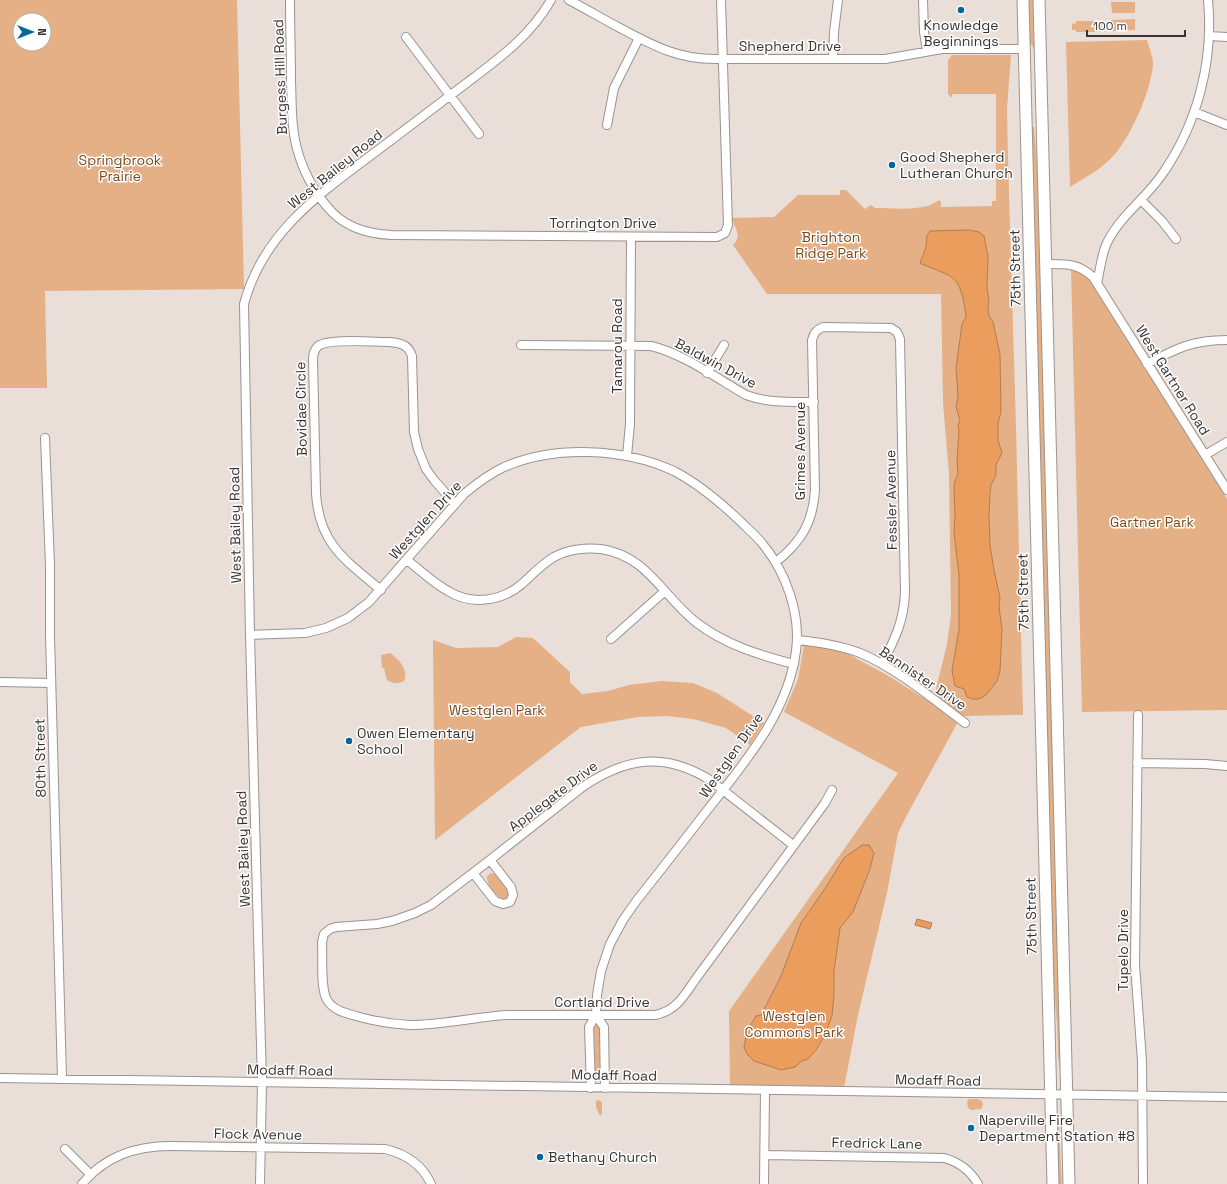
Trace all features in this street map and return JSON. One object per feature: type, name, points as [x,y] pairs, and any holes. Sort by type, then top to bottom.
[{"type":"main road","name":"75th Street","points":[[1023,0],[1053,1184]]},
{"type":"main road","points":[[1039,0],[1047,264],[1069,1184]]},
{"type":"main road","points":[[1024,49],[1029,50],[1041,69]]},
{"type":"street","name":"Burgess Hill Road","points":[[290,0],[293,128],[295,142],[303,166],[319,196]]},
{"type":"street","name":"West Bailey Road","points":[[260,1184],[262,1083],[250,635],[244,304],[254,276],[269,248],[301,210],[509,51],[535,24],[551,0]]},
{"type":"street","name":"Shepherd Drive","points":[[569,0],[660,48],[683,56],[707,59],[885,59],[942,49],[1024,49]]},
{"type":"street","points":[[722,0],[723,59]]},
{"type":"street","points":[[833,59],[834,32],[838,0]]},
{"type":"street","points":[[923,0],[924,32],[927,51]]},
{"type":"street","points":[[1097,283],[1103,254],[1108,240],[1124,218],[1161,175],[1182,141],[1194,112],[1204,75],[1209,36],[1208,0]]},
{"type":"street","points":[[1209,36],[1227,37]]},
{"type":"street","points":[[406,37],[479,134]]},
{"type":"street","points":[[607,125],[614,88],[639,38]]},
{"type":"street","name":"Torrington Drive","points":[[319,196],[332,212],[351,225],[366,231],[385,235],[718,237],[723,235],[727,230],[728,225],[723,59]]},
{"type":"street","points":[[1194,112],[1227,125]]},
{"type":"street","points":[[1141,200],[1162,221],[1176,239]]},
{"type":"street","name":"Tamarou Road","points":[[627,456],[630,424],[631,237]]},
{"type":"street","name":"West Gartner Road","points":[[1047,264],[1067,264],[1078,266],[1088,272],[1097,283],[1227,490]]},
{"type":"street","name":"Grimes Avenue","points":[[776,562],[801,536],[810,519],[812,510],[815,490],[812,340],[814,334],[818,329],[828,327],[886,327],[897,332]]},
{"type":"street","name":"Fessler Avenue","points":[[882,664],[900,626],[905,592],[900,340],[897,332]]},
{"type":"street","points":[[1147,364],[1184,345],[1204,341],[1227,340]]},
{"type":"street","name":"Bovidae Circle","points":[[381,590],[333,547],[319,517],[316,493],[313,360],[314,352],[318,346],[329,342],[399,342],[408,348],[412,356],[414,432],[418,450],[426,469],[455,504]]},
{"type":"street","name":"Baldwin Drive","points":[[522,345],[651,346],[667,351],[746,395],[772,401],[814,402]]},
{"type":"street","points":[[707,373],[724,346]]},
{"type":"street","name":"80th Street","points":[[45,438],[50,565],[51,683],[62,1079]]},
{"type":"street","points":[[1205,455],[1227,442]]},
{"type":"street","name":"Westglen Drive","points":[[250,635],[298,634],[326,628],[348,618],[362,608],[381,590],[455,504],[477,483],[504,468],[525,460],[548,455],[604,453],[627,456],[645,460],[674,472],[708,492],[753,533],[766,548],[783,575],[791,596],[794,613],[797,640],[794,664],[787,690],[770,724],[752,752],[724,790],[637,900],[610,944],[601,971],[596,995],[596,1015],[589,1026],[591,1088]]},
{"type":"street","points":[[407,560],[448,592],[468,599],[482,600],[496,598],[512,591],[554,557],[568,552],[599,549],[620,554],[635,562],[649,573],[683,611],[696,622],[726,642],[760,655],[794,664]]},
{"type":"street","points":[[611,639],[665,592]]},
{"type":"street","name":"Bannister Drive","points":[[797,640],[816,642],[859,652],[882,664],[965,723]]},
{"type":"street","points":[[0,682],[51,683]]},
{"type":"street","name":"Tupelo Drive","points":[[1138,715],[1136,972],[1141,1054],[1144,1184]]},
{"type":"street","name":"Applegate Drive","points":[[331,1005],[326,998],[324,990],[323,938],[327,931],[336,927],[377,924],[392,921],[415,913],[434,902],[473,874],[582,788],[604,773],[620,767],[646,762],[659,762],[676,764],[699,773],[724,790],[793,845]]},
{"type":"street","points":[[1137,764],[1204,764],[1227,766]]},
{"type":"street","name":"Cortland Drive","points":[[331,1005],[343,1012],[361,1018],[393,1024],[411,1025],[507,1014],[655,1015],[666,1012],[674,1008],[682,1000],[699,974],[832,790]]},
{"type":"street","points":[[473,874],[495,901],[499,904],[510,902],[513,895],[511,887],[490,860]]},
{"type":"street","name":"Westglen Drive","points":[[596,1015],[604,1027],[605,1088]]},
{"type":"street","name":"Modaff Road","points":[[0,1078],[1227,1097]]},
{"type":"street","points":[[764,1184],[765,1091]]},
{"type":"street","name":"Flock Avenue","points":[[82,1184],[107,1162],[124,1153],[139,1148],[171,1146],[390,1150],[405,1155],[418,1165],[425,1172],[431,1184]]},
{"type":"street","points":[[65,1149],[91,1175]]},
{"type":"street","name":"Fredrick Lane","points":[[765,1155],[944,1158],[957,1162],[964,1167],[978,1184]]},
{"type":"green space","name":"Springbrook Prairie","points":[[0,0],[237,0],[244,289],[45,291],[47,388],[0,388]]},
{"type":"green space","points":[[1027,0],[1036,0],[1037,52],[1035,52],[1032,45],[1028,42]]},
{"type":"green space","points":[[1111,2],[1135,2],[1135,13],[1112,13]]},
{"type":"green space","points":[[1135,19],[1135,30],[1112,31],[1111,20]]},
{"type":"green space","points":[[1076,21],[1099,21],[1099,23],[1103,23],[1103,29],[1100,29],[1099,32],[1076,32],[1076,30],[1072,30],[1072,24],[1076,23]]},
{"type":"green space","points":[[1147,40],[1152,55],[1153,64],[1149,87],[1134,124],[1115,154],[1105,164],[1070,187],[1066,42]]},
{"type":"green space","name":"Brighton Ridge Park","points":[[952,55],[1011,55],[1007,109],[1023,715],[963,716],[935,693],[947,644],[951,615],[949,475],[943,403],[941,294],[767,294],[733,245],[738,235],[732,218],[774,217],[798,195],[840,195],[840,190],[846,190],[865,209],[871,205],[875,208],[918,208],[933,204],[939,200],[941,202],[941,207],[992,206],[992,201],[996,201],[996,94],[952,94],[952,98],[948,94],[948,60]]},
{"type":"green space","points":[[1030,127],[1034,127],[1041,209],[1061,1074],[1058,1057],[1057,1024],[1050,943]]},
{"type":"green space","name":"Gartner Park","points":[[1071,270],[1079,271],[1088,278],[1227,499],[1227,710],[1082,712]]},
{"type":"green space","name":"Westglen Park","points":[[516,637],[533,638],[570,672],[570,682],[582,694],[608,691],[629,685],[662,681],[693,683],[717,693],[764,723],[750,745],[726,728],[693,719],[667,716],[638,717],[581,727],[435,840],[433,640],[456,648],[498,647]]},
{"type":"green space","name":"Westglen Commons Park","points":[[804,645],[824,647],[848,654],[887,675],[930,702],[958,722],[898,833],[887,893],[858,1015],[844,1088],[784,1085],[730,1085],[729,1011],[898,773],[784,712],[798,679]]},
{"type":"green space","points":[[390,653],[397,658],[404,669],[404,681],[400,683],[387,680],[384,668],[382,668],[381,655]]},
{"type":"green space","points":[[491,873],[500,878],[507,888],[509,895],[505,899],[499,897],[490,887],[487,876]]},
{"type":"green space","points":[[597,1023],[600,1025],[602,1073],[599,1076],[595,1073],[594,1026]]},
{"type":"green space","points":[[969,1099],[978,1099],[982,1101],[983,1105],[981,1109],[971,1110],[968,1108],[967,1102]]},
{"type":"green space","points":[[599,1100],[602,1102],[602,1114],[600,1116],[596,1107],[596,1101]]},
{"type":"green space","points":[[1056,1113],[1059,1129],[1062,1184],[1056,1184]]},
{"type":"shaded area","points":[[969,230],[979,232],[984,236],[988,256],[988,309],[989,316],[993,322],[1000,354],[1001,412],[998,423],[998,440],[1002,453],[996,465],[996,475],[991,485],[989,518],[990,545],[1000,598],[999,607],[1002,629],[1000,671],[997,681],[986,695],[979,699],[967,697],[964,689],[955,686],[952,671],[959,629],[959,575],[954,533],[954,487],[958,474],[958,425],[960,421],[956,406],[958,397],[956,368],[962,324],[966,317],[966,313],[961,292],[955,280],[944,273],[921,264],[920,262],[926,248],[927,236],[930,231]]},
{"type":"shaded area","points":[[862,845],[869,845],[874,853],[870,869],[853,912],[840,928],[834,971],[832,1016],[825,1035],[816,1050],[808,1059],[802,1061],[795,1067],[781,1070],[754,1061],[747,1054],[744,1047],[747,1031],[756,1016],[761,1015],[781,976],[801,923],[844,858]]},
{"type":"shaded area","points":[[917,919],[932,923],[930,929],[915,925]]},
{"type":"place","name":"Knowledge Beginnings","points":[[961,10]]},
{"type":"place","name":"Good Shepherd Lutheran Church","points":[[892,165]]},
{"type":"place","name":"Owen Elementary School","points":[[349,741]]},
{"type":"place","name":"Naperville Fire Department Station #8","points":[[971,1128]]},
{"type":"place","name":"Bethany Church","points":[[540,1157]]}]
